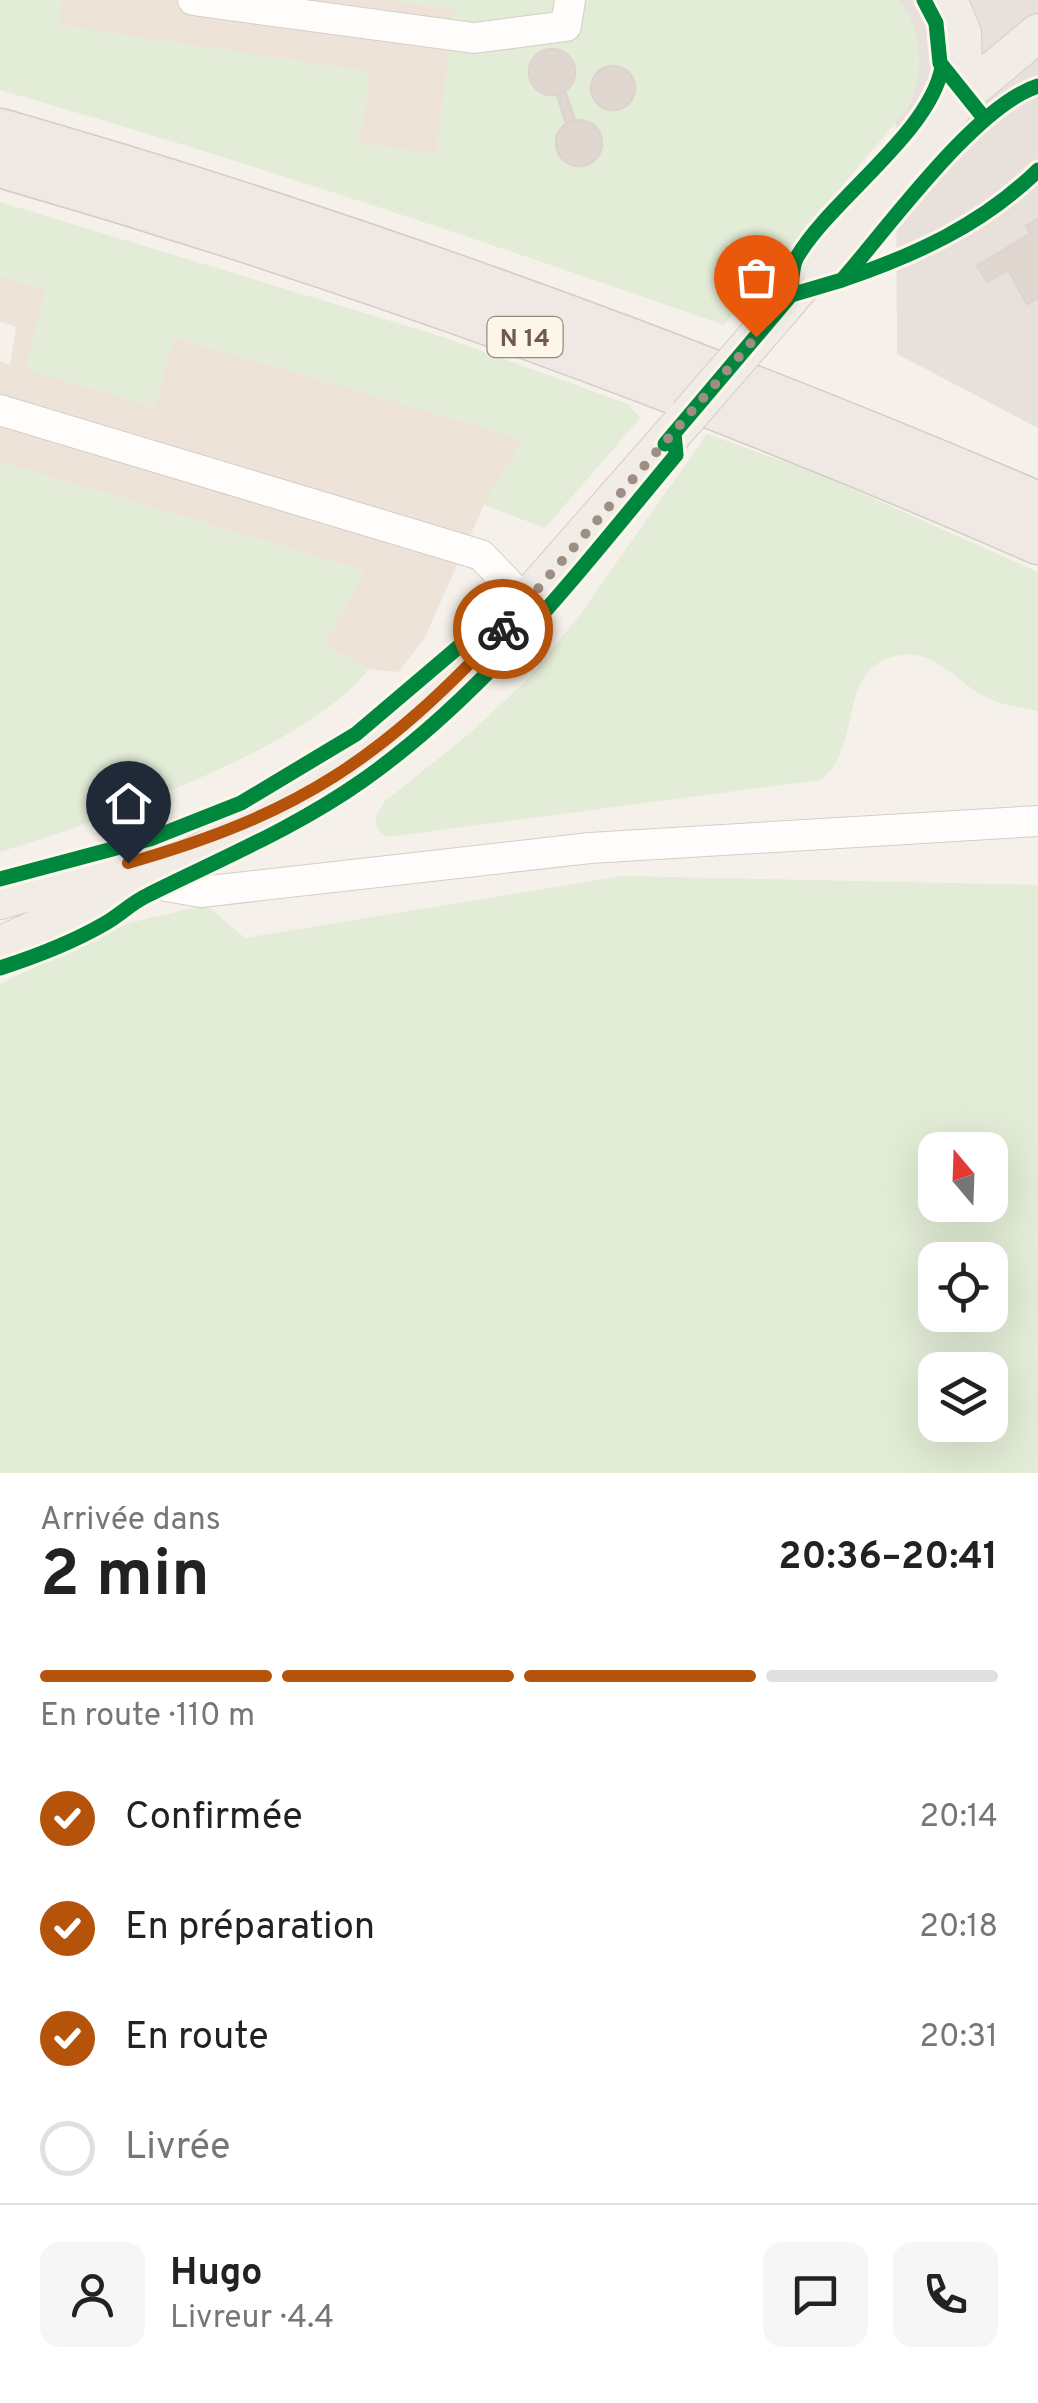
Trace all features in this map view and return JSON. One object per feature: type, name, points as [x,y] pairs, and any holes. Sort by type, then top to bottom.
[{"type":"highway","name":"N 14","points":[[0,130],[546,306],[832,416],[1038,504]]},
{"type":"highway","name":"N 14","points":[[0,166],[437,302],[888,477],[1038,543]]},
{"type":"main road","points":[[948,0],[962,33],[964,95]]},
{"type":"main road","points":[[0,946],[142,884],[318,788],[386,742],[458,678],[527,603],[964,95],[1023,59],[1038,33]]},
{"type":"main road","points":[[0,900],[252,823]]},
{"type":"lane","points":[[193,0],[474,38],[566,26],[570,0]]},
{"type":"lane","points":[[0,410],[482,555],[527,603]]},
{"type":"lane","points":[[100,872],[142,884],[202,892],[590,848],[1038,820]]},
{"type":"shaded area","points":[[62,0],[390,0],[455,9],[436,155],[359,143],[370,72],[57,25]]},
{"type":"shaded area","points":[[895,0],[1038,0],[1038,428],[897,354]]},
{"type":"shaded area","points":[[0,275],[46,290],[26,369],[154,407],[174,337],[523,439],[484,505],[424,639],[398,672],[368,669],[324,644],[365,571],[0,462],[0,361],[10,365],[16,327],[0,322]]},
{"type":"green space","points":[[0,0],[62,0],[58,25],[371,72],[359,143],[436,155],[455,9],[390,0],[900,0],[917,40],[919,67],[908,108],[724,325],[363,202],[0,90]]},
{"type":"green space","points":[[0,202],[443,337],[628,404],[640,418],[545,528],[484,505],[522,439],[174,337],[154,407],[25,369],[46,290],[0,275]]},
{"type":"green space","points":[[707,434],[816,473],[1038,572],[1038,711],[991,700],[929,659],[904,655],[873,667],[862,680],[842,750],[820,780],[387,837],[378,830],[375,818],[385,801],[469,734],[530,677],[581,613]]},
{"type":"green space","points":[[0,462],[365,571],[324,644],[368,669],[341,697],[253,753],[143,802],[0,852]]},
{"type":"green space","points":[[623,876],[1038,885],[1038,1473],[0,1473],[0,984],[129,923],[206,905],[245,938]]},
{"type":"building","points":[[552,49],[568,56],[575,72],[568,88],[552,95],[536,88],[529,72],[536,56]]},
{"type":"building","points":[[613,66],[629,72],[635,88],[629,104],[613,110],[597,104],[591,88],[597,72]]},
{"type":"building","points":[[565,91],[575,120],[566,124],[557,94]]},
{"type":"building","points":[[579,120],[595,127],[602,143],[595,159],[579,166],[563,159],[556,143],[563,127]]},
{"type":"building","points":[[1038,219],[1038,298],[1027,304],[1008,270],[987,282],[977,266],[1030,234],[1026,226]]},
{"type":"cycle path","points":[[924,0],[936,23],[940,63],[984,118]]},
{"type":"cycle path","points":[[842,280],[791,295],[797,257],[832,212],[900,141],[934,92],[942,67]]},
{"type":"cycle path","points":[[1038,86],[1013,98],[960,142],[842,280],[896,260],[971,222],[1038,170]]},
{"type":"cycle path","points":[[665,444],[791,295]]},
{"type":"cycle path","points":[[0,968],[79,937],[142,898],[284,828],[337,798],[407,747],[490,670],[567,586],[676,455],[674,433]]},
{"type":"cycle path","points":[[0,879],[150,839],[241,803],[356,734],[462,644],[495,638]]},
{"type":"way so far","points":[[503,629],[756,337]]},
{"type":"route","points":[[128,863],[252,823],[347,770],[410,722],[503,629]]}]
